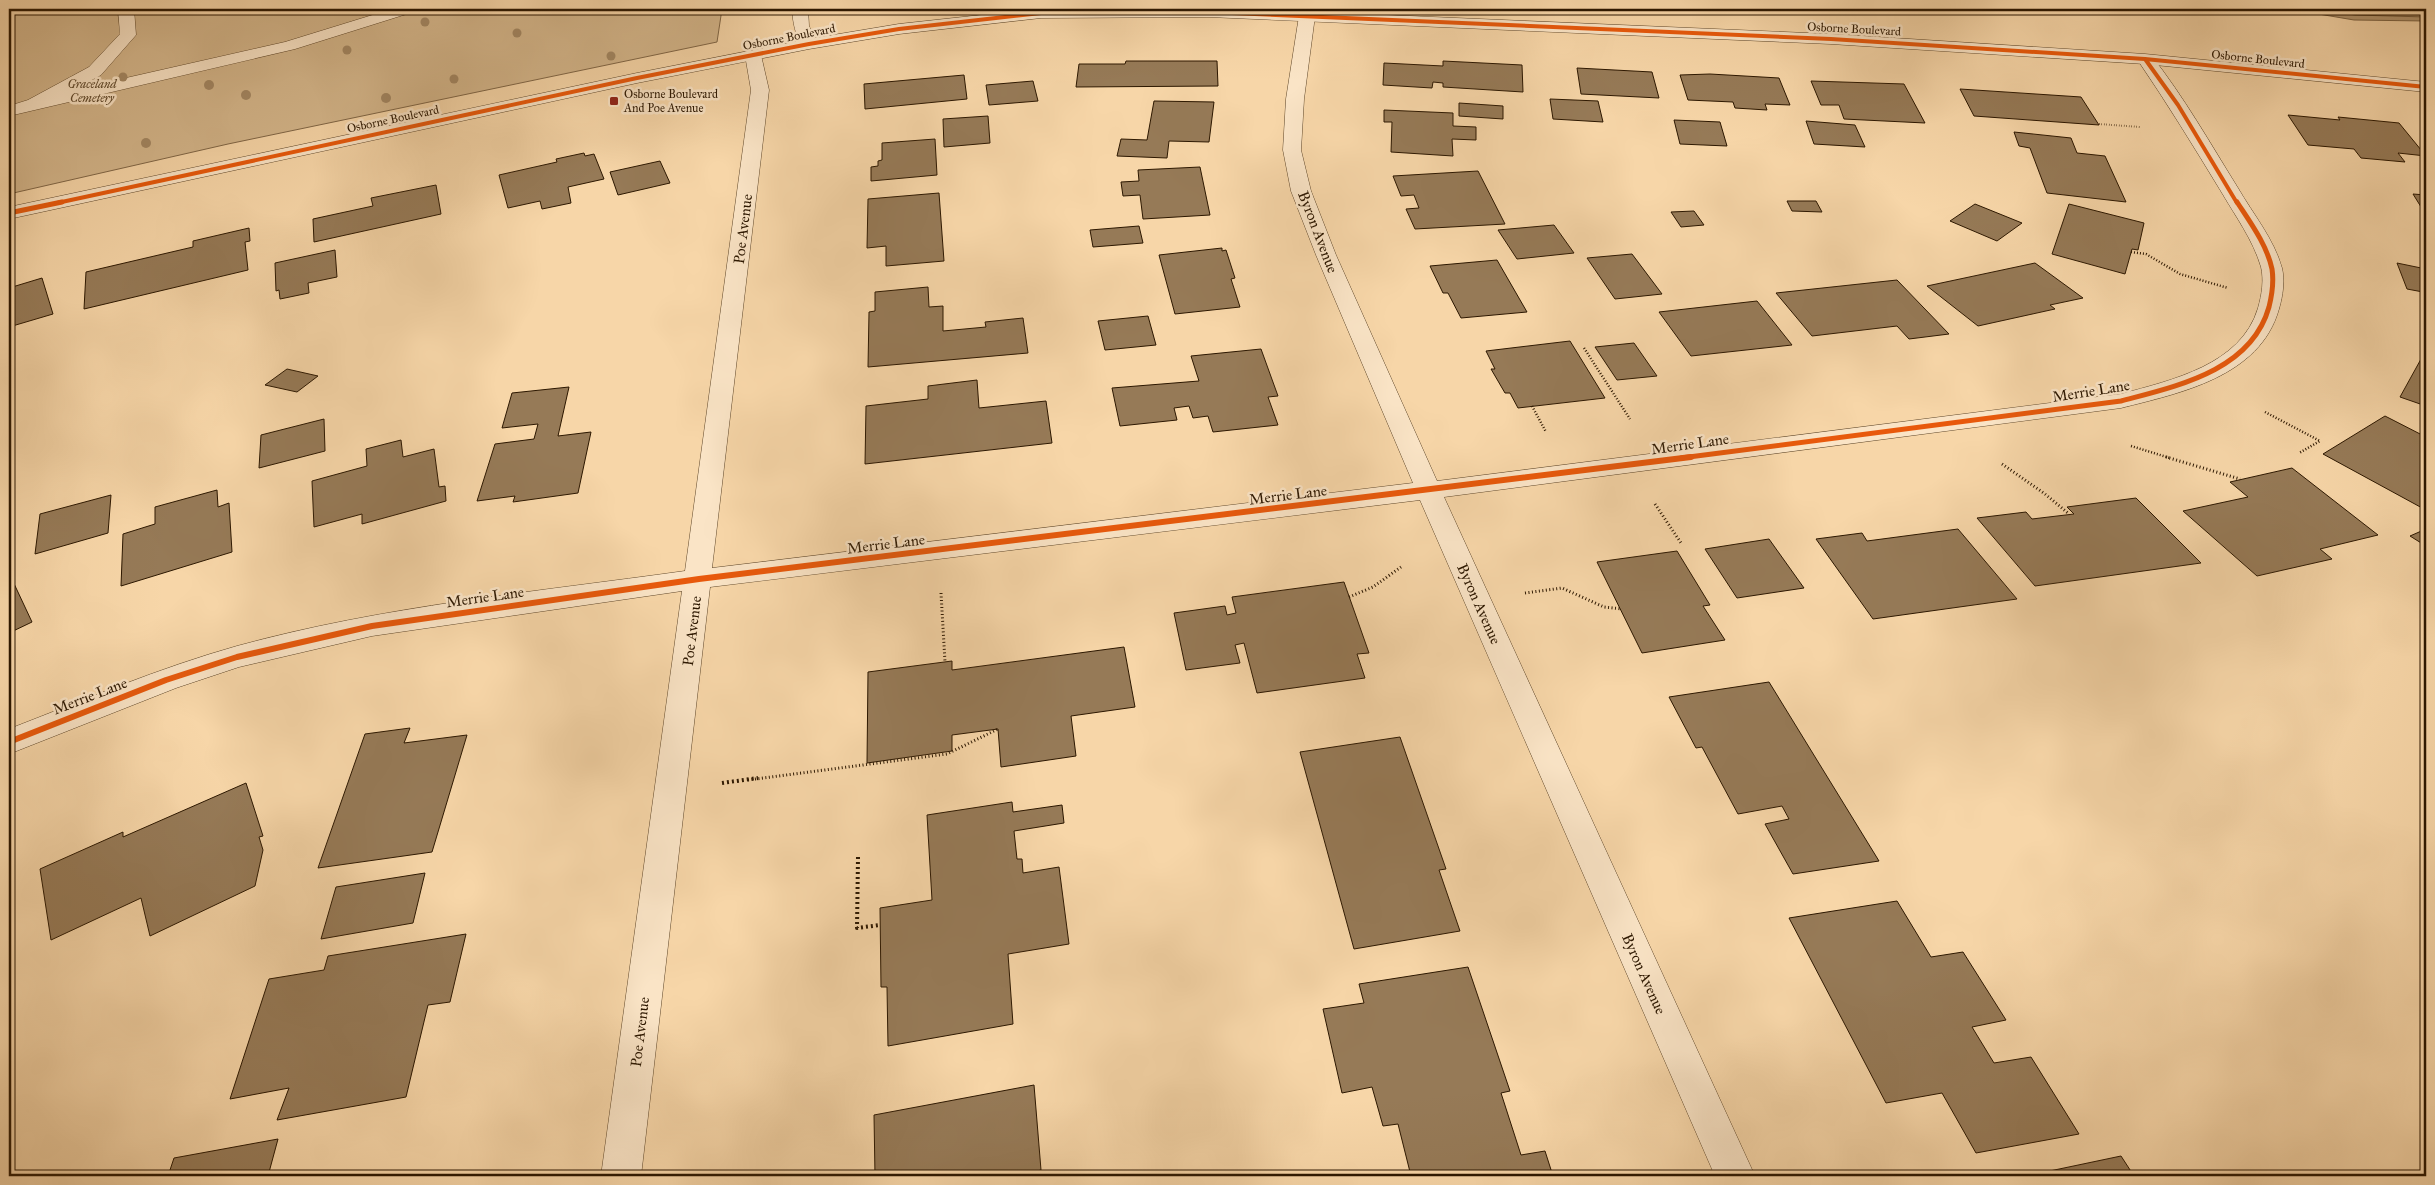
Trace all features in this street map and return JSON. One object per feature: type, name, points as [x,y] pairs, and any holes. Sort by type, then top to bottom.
[{"type":"street","points":[[34,104],[95,71],[128,34],[126,9]]},
{"type":"street","points":[[9,111],[289,46],[407,9]]},
{"type":"street","points":[[800,9],[801,26],[809,44]]},
{"type":"street","name":"Osborne Boulevard","points":[[9,212],[627,80],[809,44],[918,26],[1040,13],[1153,10],[1831,39],[2145,59],[2426,87]]},
{"type":"street","name":"Byron Avenue","points":[[1307,16],[1295,99],[1292,150],[1301,191],[1326,255],[1429,490],[1735,1176]]},
{"type":"street","name":"Poe Avenue","points":[[621,1176],[699,579],[760,90],[753,55]]},
{"type":"street","name":"Merrie Lane","points":[[9,742],[166,680],[238,657],[382,624],[699,579],[1429,490],[2121,401],[2182,384],[2214,370],[2239,354],[2256,336],[2269,317],[2272,299],[2272,268],[2264,247],[2164,84],[2145,59]]},
{"type":"path","points":[[2099,124],[2142,127]]},
{"type":"path","points":[[2131,252],[2146,254],[2180,274],[2207,283],[2272,299]]},
{"type":"path","points":[[1584,348],[1630,419]]},
{"type":"path","points":[[2265,412],[2320,441],[2299,453]]},
{"type":"path","points":[[2131,446],[2240,479]]},
{"type":"path","points":[[2002,464],[2031,486],[2054,498],[2068,514]]},
{"type":"path","points":[[937,550],[945,662]]},
{"type":"path","points":[[1349,597],[1373,587],[1401,567]]},
{"type":"path","points":[[1478,600],[1562,588],[1604,607],[1622,608]]},
{"type":"path","points":[[672,789],[947,754],[998,729]]},
{"type":"path","points":[[858,857],[857,928],[880,925]]},
{"type":"green space","name":"Graceland Cemetery","points":[[9,9],[722,9],[717,42],[228,144],[9,194]]},
{"type":"water","points":[[2289,9],[2426,9],[2426,21],[2354,20]]},
{"type":"building","points":[[1126,61],[1217,61],[1218,86],[1076,87],[1079,64],[1125,64]]},
{"type":"building","points":[[1443,61],[1522,65],[1523,92],[1443,87],[1443,83],[1433,82],[1432,88],[1383,85],[1384,63],[1443,66]]},
{"type":"building","points":[[1577,68],[1652,72],[1659,98],[1581,94]]},
{"type":"building","points":[[1710,74],[1779,78],[1790,105],[1765,104],[1767,110],[1735,108],[1733,102],[1688,100],[1680,75]]},
{"type":"building","points":[[964,75],[967,99],[865,109],[864,84]]},
{"type":"building","points":[[1033,81],[1038,101],[989,105],[986,85]]},
{"type":"building","points":[[1811,81],[1904,84],[1925,123],[1844,119],[1839,105],[1821,105]]},
{"type":"building","points":[[1960,89],[2081,97],[2099,125],[1974,116]]},
{"type":"building","points":[[1550,99],[1598,101],[1603,122],[1553,119]]},
{"type":"building","points":[[1154,101],[1214,102],[1209,142],[1169,141],[1167,158],[1117,156],[1121,139],[1147,140]]},
{"type":"building","points":[[1459,103],[1503,106],[1503,119],[1459,116]]},
{"type":"building","points":[[1384,110],[1453,113],[1453,126],[1476,127],[1476,140],[1452,139],[1453,156],[1391,152],[1392,122],[1384,122]]},
{"type":"building","points":[[2288,115],[2340,120],[2338,117],[2399,123],[2426,156],[2398,153],[2405,162],[2361,158],[2354,149],[2308,145]]},
{"type":"building","points":[[988,116],[990,143],[944,147],[943,119]]},
{"type":"building","points":[[1674,120],[1720,122],[1727,146],[1680,144]]},
{"type":"building","points":[[1806,121],[1855,125],[1865,147],[1814,144]]},
{"type":"building","points":[[2014,132],[2071,138],[2077,153],[2105,156],[2126,202],[2047,193],[2030,148],[2019,146]]},
{"type":"building","points":[[935,139],[937,175],[871,181],[871,167],[878,166],[878,161],[882,160],[882,143]]},
{"type":"building","points":[[584,153],[585,156],[594,154],[604,179],[568,187],[571,203],[542,209],[540,201],[508,208],[499,175],[557,162],[556,159]]},
{"type":"building","points":[[660,161],[670,183],[618,195],[610,172]]},
{"type":"building","points":[[1200,167],[1210,215],[1143,219],[1140,195],[1123,196],[1121,182],[1139,181],[1138,170]]},
{"type":"building","points":[[1478,171],[1505,224],[1415,229],[1406,209],[1419,208],[1414,195],[1401,196],[1393,176]]},
{"type":"building","points":[[436,185],[441,214],[314,242],[313,219],[373,206],[371,198]]},
{"type":"building","points":[[939,193],[944,261],[886,266],[886,246],[867,248],[868,199]]},
{"type":"building","points":[[2413,194],[2426,195],[2426,215]]},
{"type":"building","points":[[1787,201],[1816,201],[1822,212],[1792,211]]},
{"type":"building","points":[[1975,204],[2022,223],[1997,241],[1950,221]]},
{"type":"building","points":[[2069,204],[2144,223],[2138,250],[2132,249],[2125,274],[2052,254]]},
{"type":"building","points":[[1694,211],[1704,225],[1681,227],[1671,212]]},
{"type":"building","points":[[1554,225],[1574,253],[1517,259],[1498,230]]},
{"type":"building","points":[[1139,226],[1143,243],[1093,247],[1090,230]]},
{"type":"building","points":[[249,228],[250,241],[245,242],[248,270],[84,309],[86,272],[193,247],[193,241]]},
{"type":"building","points":[[1222,248],[1222,251],[1226,250],[1235,278],[1231,279],[1240,307],[1175,314],[1159,255]]},
{"type":"building","points":[[335,250],[337,277],[308,283],[309,293],[280,299],[279,290],[276,291],[275,263]]},
{"type":"building","points":[[1632,254],[1662,294],[1615,299],[1587,258]]},
{"type":"building","points":[[1497,260],[1527,312],[1461,318],[1448,293],[1443,293],[1430,266]]},
{"type":"building","points":[[2035,263],[2083,298],[2050,305],[2055,309],[1978,326],[1927,286]]},
{"type":"building","points":[[2397,263],[2426,269],[2426,301],[2423,292],[2407,289]]},
{"type":"building","points":[[42,278],[53,314],[9,327],[9,288]]},
{"type":"building","points":[[1897,280],[1949,334],[1909,339],[1897,326],[1812,336],[1776,293]]},
{"type":"building","points":[[928,287],[929,307],[943,306],[943,331],[986,327],[985,322],[1023,318],[1028,353],[868,367],[869,312],[875,311],[875,292]]},
{"type":"building","points":[[1757,301],[1792,345],[1691,356],[1659,312]]},
{"type":"building","points":[[1148,316],[1156,345],[1105,350],[1098,321]]},
{"type":"building","points":[[1570,341],[1605,398],[1518,408],[1510,393],[1505,393],[1491,369],[1495,369],[1486,351]]},
{"type":"building","points":[[1634,343],[1657,376],[1617,380],[1595,347]]},
{"type":"building","points":[[1261,349],[1278,396],[1268,397],[1278,425],[1213,432],[1208,416],[1193,418],[1189,406],[1174,408],[1177,420],[1120,426],[1112,388],[1199,381],[1191,356]]},
{"type":"building","points":[[2426,350],[2426,406],[2400,397]]},
{"type":"building","points":[[287,369],[318,376],[297,392],[265,385]]},
{"type":"building","points":[[977,380],[979,408],[1046,401],[1052,443],[865,464],[866,406],[928,399],[928,386]]},
{"type":"building","points":[[569,387],[558,436],[591,432],[578,493],[513,502],[515,496],[477,501],[495,444],[534,439],[538,424],[502,428],[512,393]]},
{"type":"building","points":[[2385,416],[2426,437],[2426,508],[2424,509],[2323,454]]},
{"type":"building","points":[[324,419],[325,451],[259,468],[261,435]]},
{"type":"building","points":[[401,440],[403,457],[434,449],[439,487],[445,486],[446,501],[362,524],[362,514],[314,527],[312,481],[367,466],[366,449]]},
{"type":"building","points":[[2292,468],[2378,535],[2320,549],[2332,559],[2257,576],[2183,511],[2248,497],[2230,482]]},
{"type":"building","points":[[217,490],[218,507],[229,503],[232,552],[121,586],[123,534],[155,524],[155,507]]},
{"type":"building","points":[[111,495],[108,533],[35,554],[40,514]]},
{"type":"building","points":[[2136,498],[2201,563],[2035,586],[1977,518],[2026,512],[2032,519],[2074,514],[2067,507]]},
{"type":"building","points":[[1958,529],[2017,599],[1873,619],[1816,539],[1862,533],[1867,541]]},
{"type":"building","points":[[2426,529],[2426,546],[2410,536]]},
{"type":"building","points":[[1769,539],[1804,588],[1737,598],[1705,549]]},
{"type":"building","points":[[1677,551],[1710,605],[1703,606],[1725,640],[1642,653],[1597,562]]},
{"type":"building","points":[[9,573],[32,622],[9,633]]},
{"type":"building","points":[[1344,582],[1369,653],[1357,654],[1365,678],[1257,693],[1244,643],[1235,645],[1240,663],[1186,670],[1174,613],[1225,606],[1227,615],[1236,613],[1232,597]]},
{"type":"building","points":[[1124,647],[1135,707],[1071,716],[1076,756],[1001,767],[998,729],[952,735],[952,751],[867,763],[868,672],[952,661],[952,670]]},
{"type":"building","points":[[1769,682],[1879,861],[1793,874],[1765,824],[1789,819],[1782,806],[1738,814],[1702,747],[1696,748],[1669,697]]},
{"type":"building","points":[[410,728],[404,743],[467,735],[432,852],[318,868],[365,734]]},
{"type":"building","points":[[1400,737],[1446,869],[1439,870],[1460,931],[1354,949],[1300,752]]},
{"type":"building","points":[[246,783],[263,836],[259,837],[263,850],[255,886],[150,936],[141,898],[51,940],[40,869],[123,832],[123,837]]},
{"type":"building","points":[[1012,802],[1013,812],[1062,805],[1064,823],[1014,831],[1017,859],[1022,859],[1023,873],[1059,867],[1069,944],[1008,954],[1013,1024],[888,1046],[887,987],[881,987],[880,908],[932,900],[927,815]]},
{"type":"building","points":[[425,873],[413,923],[321,939],[336,887]]},
{"type":"building","points":[[1897,901],[1931,957],[1963,952],[2006,1020],[1972,1027],[1994,1063],[2031,1057],[2079,1134],[1976,1153],[1942,1093],[1886,1103],[1789,918]]},
{"type":"building","points":[[466,934],[450,1002],[428,1005],[406,1097],[277,1120],[289,1088],[230,1099],[269,979],[324,970],[328,956]]},
{"type":"building","points":[[1468,967],[1510,1091],[1501,1093],[1521,1155],[1545,1151],[1553,1176],[1411,1176],[1398,1124],[1383,1126],[1372,1087],[1342,1093],[1323,1009],[1364,1003],[1359,984]]},
{"type":"building","points":[[1034,1085],[1041,1170],[1024,1174],[1024,1176],[875,1176],[874,1115]]},
{"type":"building","points":[[278,1139],[268,1176],[168,1176],[174,1158]]},
{"type":"building","points":[[2121,1156],[2134,1176],[2026,1176]]},
{"type":"cycle path","points":[[9,213],[637,78],[809,44],[899,29],[1041,13],[1097,11],[1209,12],[1831,39],[2145,59],[2426,87]]},
{"type":"cycle path","points":[[9,742],[166,680],[237,657],[372,626],[699,579],[1486,483],[2121,401],[2167,388],[2214,370],[2234,358],[2252,342],[2264,323],[2271,299],[2273,278],[2267,255],[2257,235],[2178,105],[2145,59]]},
{"type":"place","name":"Osborne Boulevard And Poe Avenue","points":[[614,101]]}]
